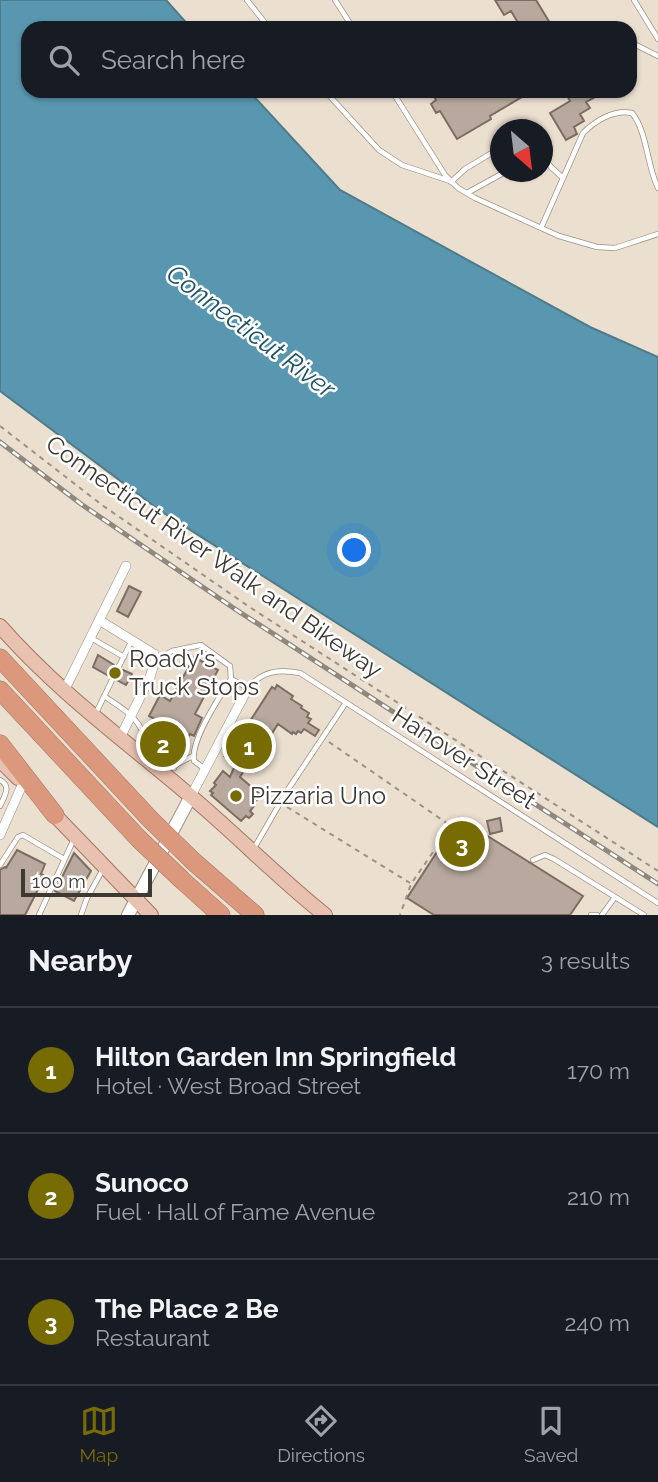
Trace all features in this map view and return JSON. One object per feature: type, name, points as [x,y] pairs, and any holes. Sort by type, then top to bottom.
[{"type":"highway","points":[[0,658],[150,820],[255,915]]},
{"type":"highway","points":[[0,690],[139,839],[220,915]]},
{"type":"highway","points":[[0,744],[55,815]]},
{"type":"highway","points":[[186,884],[213,915]]},
{"type":"main road","points":[[0,626],[64,691],[120,738],[146,752],[170,772],[191,796],[325,915]]},
{"type":"main road","points":[[0,760],[150,915]]},
{"type":"main road","points":[[128,915],[191,796]]},
{"type":"street","points":[[64,691],[125,566]]},
{"type":"street","points":[[99,620],[154,654],[155,661],[149,677],[120,738]]},
{"type":"street","points":[[191,796],[248,688]]},
{"type":"street","points":[[0,835],[23,783]]},
{"type":"lane","points":[[247,0],[264,21]]},
{"type":"lane","points":[[335,0],[348,21]]},
{"type":"lane","points":[[634,0],[658,38]]},
{"type":"lane","points":[[637,45],[658,56]]},
{"type":"lane","points":[[331,98],[379,150],[402,165],[451,182],[467,193],[541,228],[584,244],[606,248],[658,234]]},
{"type":"lane","points":[[396,98],[451,182]]},
{"type":"lane","points":[[541,228],[583,133],[595,123],[621,112],[634,116],[640,126],[652,176],[658,188]]},
{"type":"lane","points":[[451,182],[490,154]]},
{"type":"lane","points":[[553,169],[563,178]]},
{"type":"lane","points":[[467,193],[490,180]]},
{"type":"lane","points":[[90,637],[124,657]]},
{"type":"lane","points":[[118,668],[132,640]]},
{"type":"lane","points":[[155,661],[172,651],[201,645],[230,666],[231,679],[217,699],[198,738],[193,756],[194,761],[205,769]]},
{"type":"lane","name":"Hanover Street","points":[[248,688],[266,674],[286,671],[300,673],[658,902]]},
{"type":"lane","points":[[94,717],[113,678]]},
{"type":"lane","points":[[231,679],[248,688]]},
{"type":"lane","points":[[104,696],[131,715],[139,725],[145,736],[146,752]]},
{"type":"lane","points":[[252,850],[345,703]]},
{"type":"lane","points":[[170,772],[177,764],[193,756]]},
{"type":"lane","points":[[0,780],[6,784],[7,789],[0,806]]},
{"type":"lane","points":[[0,865],[19,836],[23,835],[64,859]]},
{"type":"lane","points":[[39,915],[75,837]]},
{"type":"lane","points":[[533,860],[545,855],[554,859],[644,915]]},
{"type":"lane","points":[[81,915],[87,898],[105,867]]},
{"type":"lane","points":[[591,915],[600,915],[615,897]]},
{"type":"path","name":"Connecticut River Walk and Bikeway","points":[[0,426],[102,505],[251,608],[658,871]]},
{"type":"path","points":[[323,738],[451,826],[411,884],[400,915]]},
{"type":"path","points":[[280,803],[411,884]]},
{"type":"water","name":"Connecticut River","points":[[0,0],[166,0],[185,21],[21,21],[21,98],[255,98],[340,190],[590,327],[658,357],[658,827],[162,512],[0,391]]},
{"type":"building","points":[[495,0],[536,0],[549,21],[517,21],[511,11],[504,15]]},
{"type":"building","points":[[435,98],[520,98],[457,139],[440,111],[436,113],[431,104]]},
{"type":"building","points":[[568,98],[593,98],[586,102],[590,108],[580,114],[584,121],[574,127],[577,134],[566,140],[550,113],[570,101]]},
{"type":"building","points":[[129,586],[141,592],[128,617],[117,611]]},
{"type":"building","points":[[98,655],[114,665],[115,672],[123,670],[132,674],[126,685],[117,680],[116,674],[109,676],[93,667]]},
{"type":"building","points":[[194,657],[218,670],[195,714],[202,718],[194,736],[184,735],[167,756],[152,743],[166,725],[149,716],[160,695],[170,701]]},
{"type":"building","points":[[277,685],[293,696],[291,699],[309,713],[307,717],[311,719],[308,723],[319,730],[315,736],[304,729],[301,733],[298,731],[292,734],[278,724],[250,768],[247,766],[240,777],[261,795],[250,811],[253,814],[241,821],[211,795],[213,793],[210,791],[223,771],[230,777],[236,763],[226,757],[231,757],[228,755],[272,687],[275,689]]},
{"type":"building","points":[[459,818],[583,896],[570,915],[434,915],[407,898]]},
{"type":"building","points":[[500,818],[502,831],[490,834],[487,821]]},
{"type":"building","points":[[17,850],[45,864],[41,874],[45,876],[25,915],[0,915],[0,870],[6,868]]},
{"type":"building","points":[[74,853],[91,871],[74,901],[55,891]]},
{"type":"railway","points":[[0,442],[81,504],[235,609],[658,884]]},
{"type":"place","name":"Roady's Truck Stops","points":[[115,673]]},
{"type":"place","name":"Sunoco","points":[[163,744]]},
{"type":"place","name":"Hilton Garden Inn Springfield","points":[[249,746]]},
{"type":"place","name":"Pizzaria Uno","points":[[236,796]]},
{"type":"place","name":"The Place 2 Be","points":[[462,844]]}]
